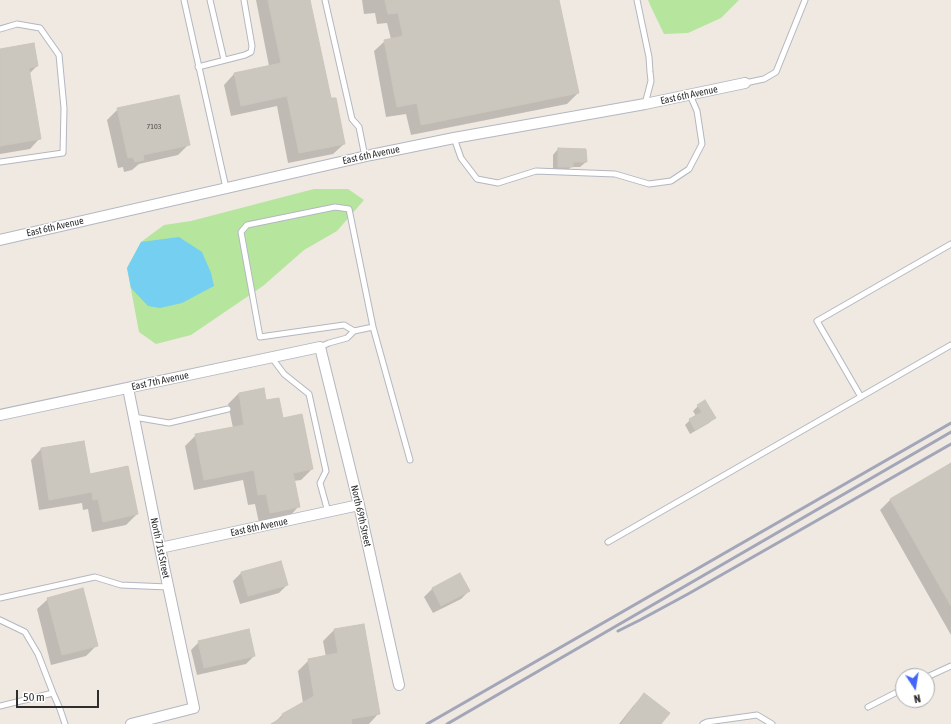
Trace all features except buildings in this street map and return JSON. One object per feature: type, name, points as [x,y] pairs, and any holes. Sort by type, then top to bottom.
[{"type":"street","name":"East 6th Avenue","points":[[0,240],[454,138],[645,104],[745,83]]},
{"type":"street","name":"East 7th Avenue","points":[[0,415],[320,348]]},
{"type":"street","name":"North 69th Street","points":[[320,348],[359,505],[399,684]]},
{"type":"street","name":"North 71st Street","points":[[128,388],[194,708],[131,724]]},
{"type":"street","name":"East 8th Avenue","points":[[160,548],[359,505]]},
{"type":"lane","points":[[184,0],[226,188]]},
{"type":"lane","points":[[210,0],[224,60]]},
{"type":"lane","points":[[198,67],[245,55],[251,52],[252,46],[244,0]]},
{"type":"lane","points":[[325,0],[352,118],[359,127],[365,157]]},
{"type":"lane","points":[[637,0],[649,57],[651,81],[645,104]]},
{"type":"lane","points":[[745,83],[764,79],[776,72],[805,0]]},
{"type":"lane","points":[[0,29],[17,24],[40,28],[59,55],[64,108],[63,153],[0,162]]},
{"type":"lane","points":[[454,138],[461,158],[477,179],[498,182],[536,171],[615,174],[649,184],[671,181],[689,169],[702,144],[697,111],[690,95]]},
{"type":"lane","points":[[354,331],[344,325],[260,336],[241,232],[246,225],[335,207],[349,209],[373,327],[410,460]]},
{"type":"lane","points":[[861,397],[816,321],[951,244]]},
{"type":"lane","points":[[320,348],[329,343],[347,338],[354,331],[373,327]]},
{"type":"lane","points":[[608,542],[951,345]]},
{"type":"lane","points":[[272,358],[284,374],[309,394],[326,471],[320,483],[328,512]]},
{"type":"lane","points":[[134,417],[169,423],[228,409]]},
{"type":"lane","points":[[0,598],[95,577],[121,585],[168,587]]},
{"type":"lane","points":[[0,620],[25,632],[38,654],[65,724]]},
{"type":"lane","points":[[935,673],[951,666]]},
{"type":"lane","points":[[0,706],[53,693]]},
{"type":"lane","points":[[868,707],[895,693]]},
{"type":"lane","points":[[703,724],[707,722],[757,714],[772,724]]},
{"type":"green space","points":[[648,0],[739,0],[721,18],[688,33],[664,34]]},
{"type":"green space","points":[[314,189],[348,189],[364,200],[337,231],[304,250],[263,286],[191,335],[156,344],[139,332],[127,268],[141,242],[164,225],[191,221]]},
{"type":"water","points":[[179,237],[202,252],[211,273],[214,286],[182,303],[160,308],[148,306],[131,288],[127,268],[141,242]]},
{"type":"railway","points":[[427,724],[951,423]]},
{"type":"railway","points":[[447,724],[951,432]]},
{"type":"railway","points":[[618,631],[688,594],[951,444]]}]
